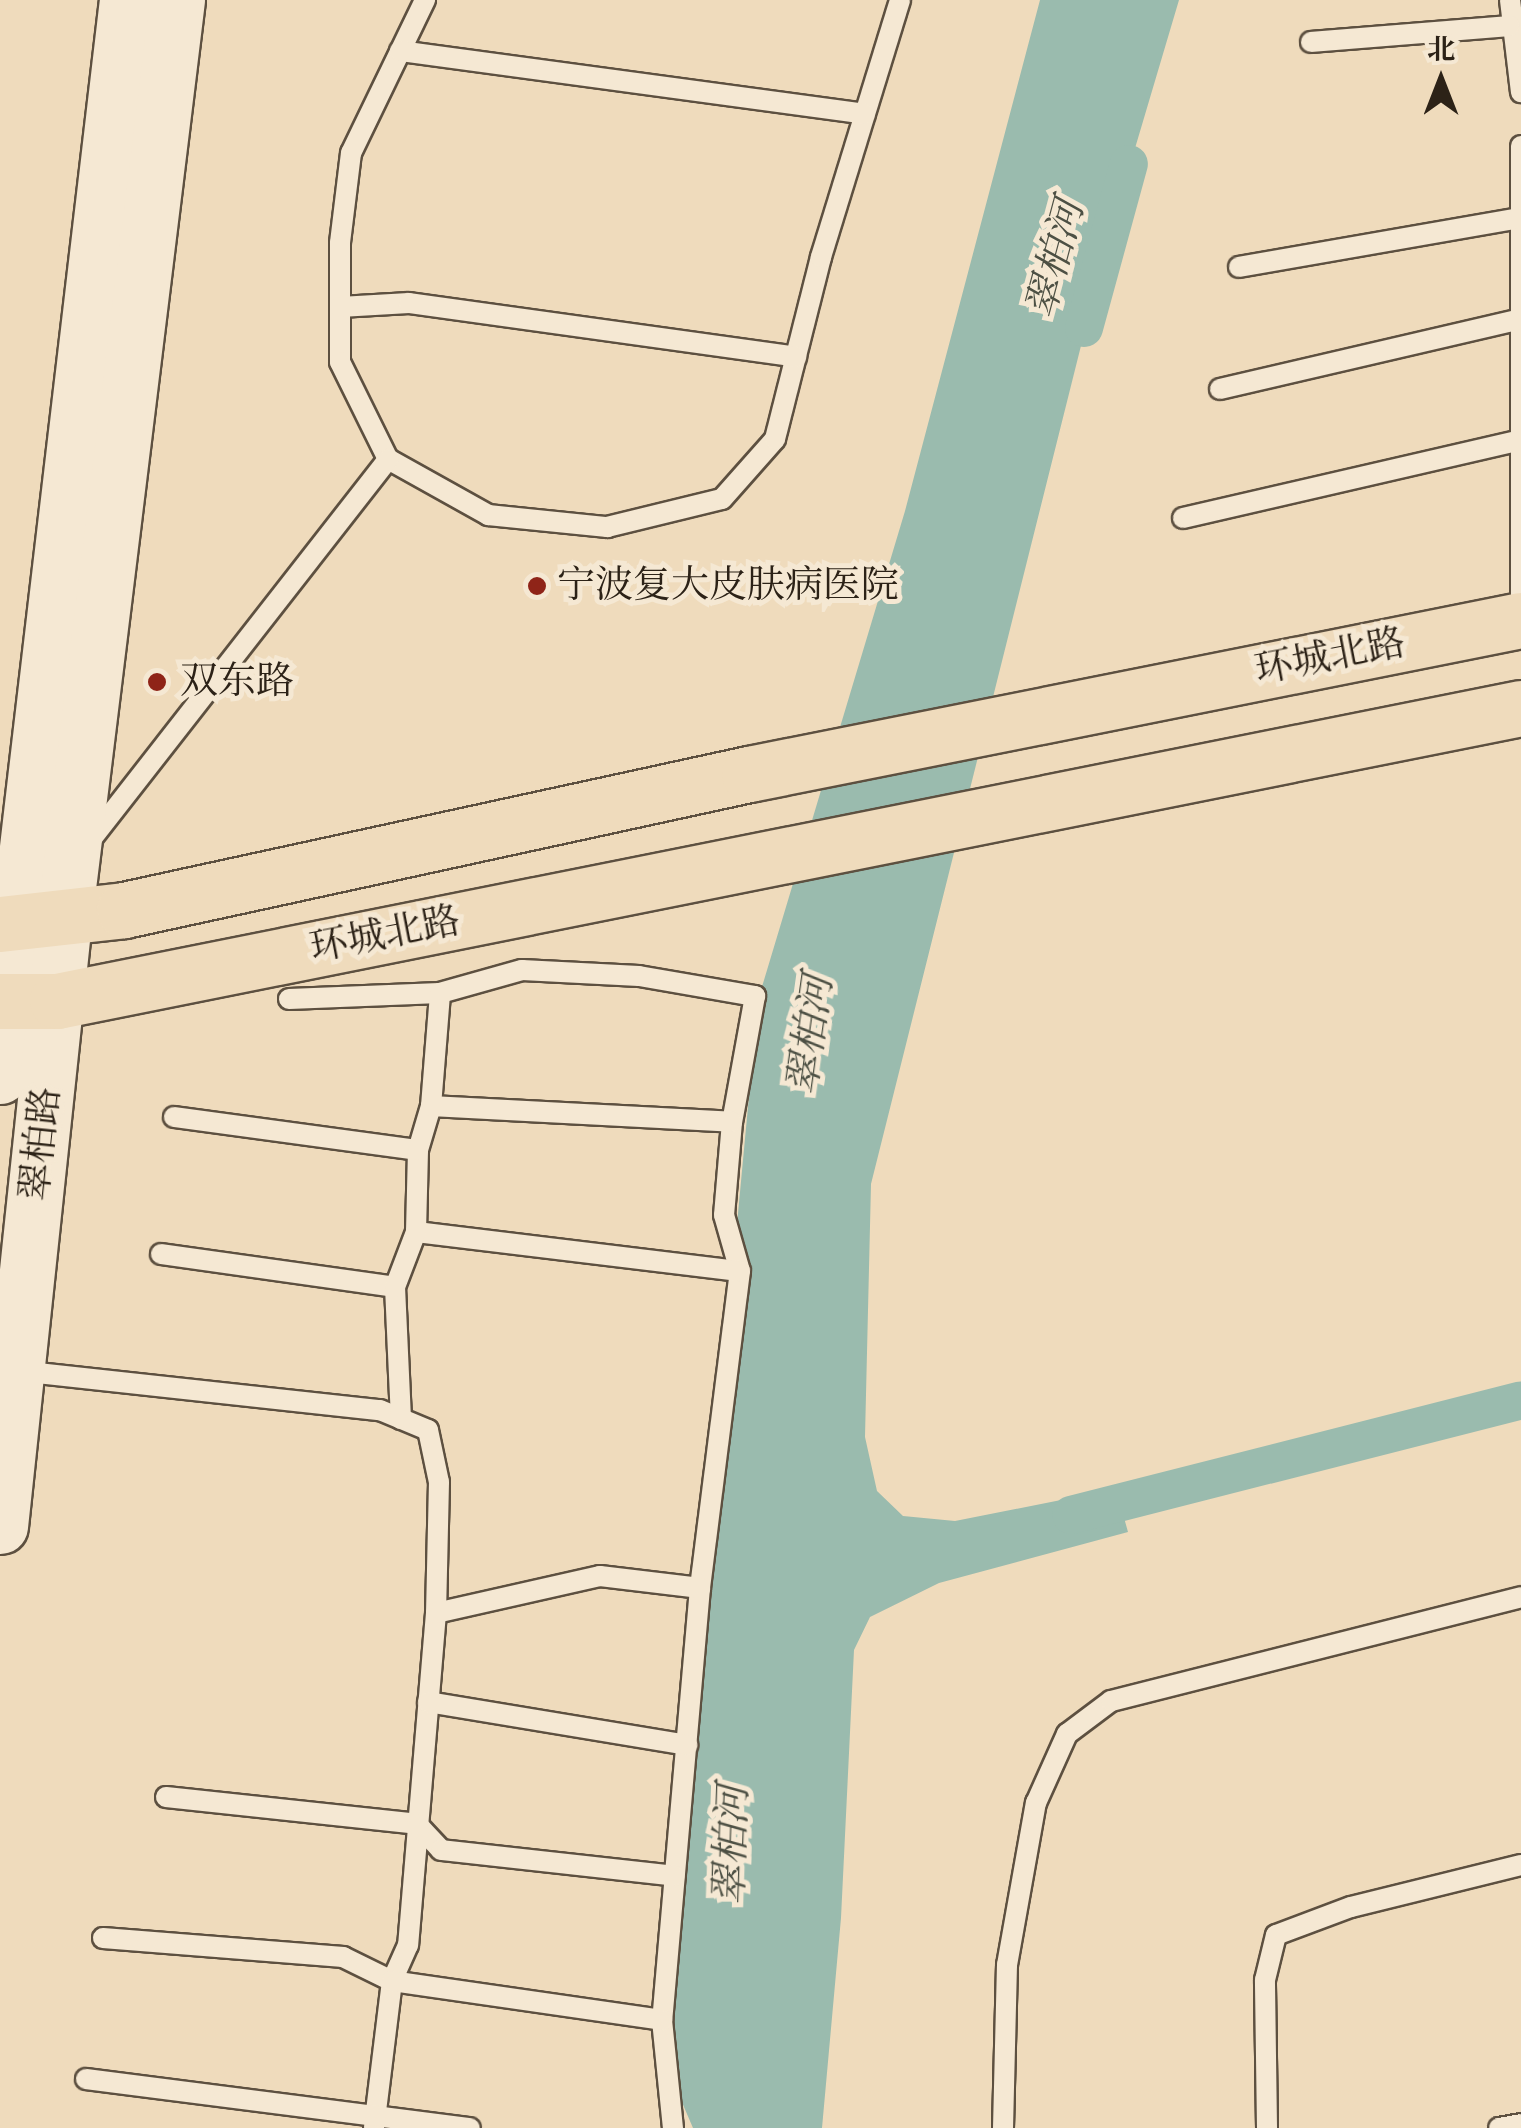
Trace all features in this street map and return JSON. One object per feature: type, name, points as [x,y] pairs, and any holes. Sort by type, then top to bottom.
[{"type":"main road","points":[[38,908],[128,0]]},
{"type":"main road","points":[[38,908],[176,0]]},
{"type":"main road","name":"环城北路","points":[[38,908],[749,774],[1521,617]]},
{"type":"main road","name":"环城北路","points":[[22,1002],[1521,708]]},
{"type":"main road","name":"翠柏路","points":[[0,1076],[22,1002],[38,908]]},
{"type":"main road","name":"翠柏路","points":[[0,1526],[17,1371],[22,1002]]},
{"type":"lane","points":[[425,0],[351,153],[340,362],[388,459],[488,515],[608,527],[722,499],[775,439],[900,0]]},
{"type":"lane","points":[[1510,0],[1509,26],[1521,92]]},
{"type":"lane","points":[[1311,42],[1509,26]]},
{"type":"lane","points":[[400,52],[865,114]]},
{"type":"lane","points":[[1521,146],[1521,617]]},
{"type":"lane","points":[[1239,267],[1520,218]]},
{"type":"lane","points":[[340,308],[409,302],[796,358]]},
{"type":"lane","points":[[1220,389],[1520,319]]},
{"type":"lane","points":[[1183,518],[1519,441]]},
{"type":"lane","points":[[38,908],[388,459]]},
{"type":"lane","points":[[289,999],[440,993],[522,970],[639,976],[755,996],[732,1122],[724,1215],[740,1271],[700,1588],[662,2020],[672,2128]]},
{"type":"lane","points":[[402,1419],[395,1286],[416,1232],[418,1150],[431,1106],[440,993]]},
{"type":"lane","points":[[431,1106],[732,1122]]},
{"type":"lane","points":[[174,1117],[418,1150]]},
{"type":"lane","points":[[416,1232],[740,1271]]},
{"type":"lane","points":[[161,1254],[395,1286]]},
{"type":"lane","points":[[17,1371],[380,1410],[428,1430],[439,1482],[436,1613],[408,1945],[392,1981],[376,2123]]},
{"type":"lane","points":[[436,1613],[600,1576],[700,1588]]},
{"type":"lane","points":[[1003,2128],[1008,1965],[1036,1803],[1067,1734],[1111,1700],[1521,1597]]},
{"type":"lane","points":[[428,1702],[687,1745]]},
{"type":"lane","points":[[166,1798],[417,1824],[441,1850],[675,1876]]},
{"type":"lane","points":[[1267,2128],[1265,1980],[1276,1935],[1350,1907],[1521,1865]]},
{"type":"lane","points":[[103,1938],[344,1956],[392,1981],[662,2020]]},
{"type":"lane","points":[[86,2078],[376,2123],[470,2128]]},
{"type":"lane","points":[[1499,2128],[1521,2124]]},
{"type":"water","points":[[1040,0],[1179,0],[1106,246],[871,1184],[865,1437],[877,1491],[903,1516],[955,1521],[1116,1489],[1128,1532],[939,1583],[870,1617],[854,1650],[841,1918],[822,2128],[693,2128],[672,2079],[664,2003],[758,1000],[905,511]]},
{"type":"waterway","name":"翠柏河","points":[[1084,328],[1129,164]]},
{"type":"waterway","points":[[1071,1515],[1521,1400]]},
{"type":"place","name":"宁波复大皮肤病医院","points":[[537,586]]},
{"type":"place","name":"双东路","points":[[157,682]]}]
